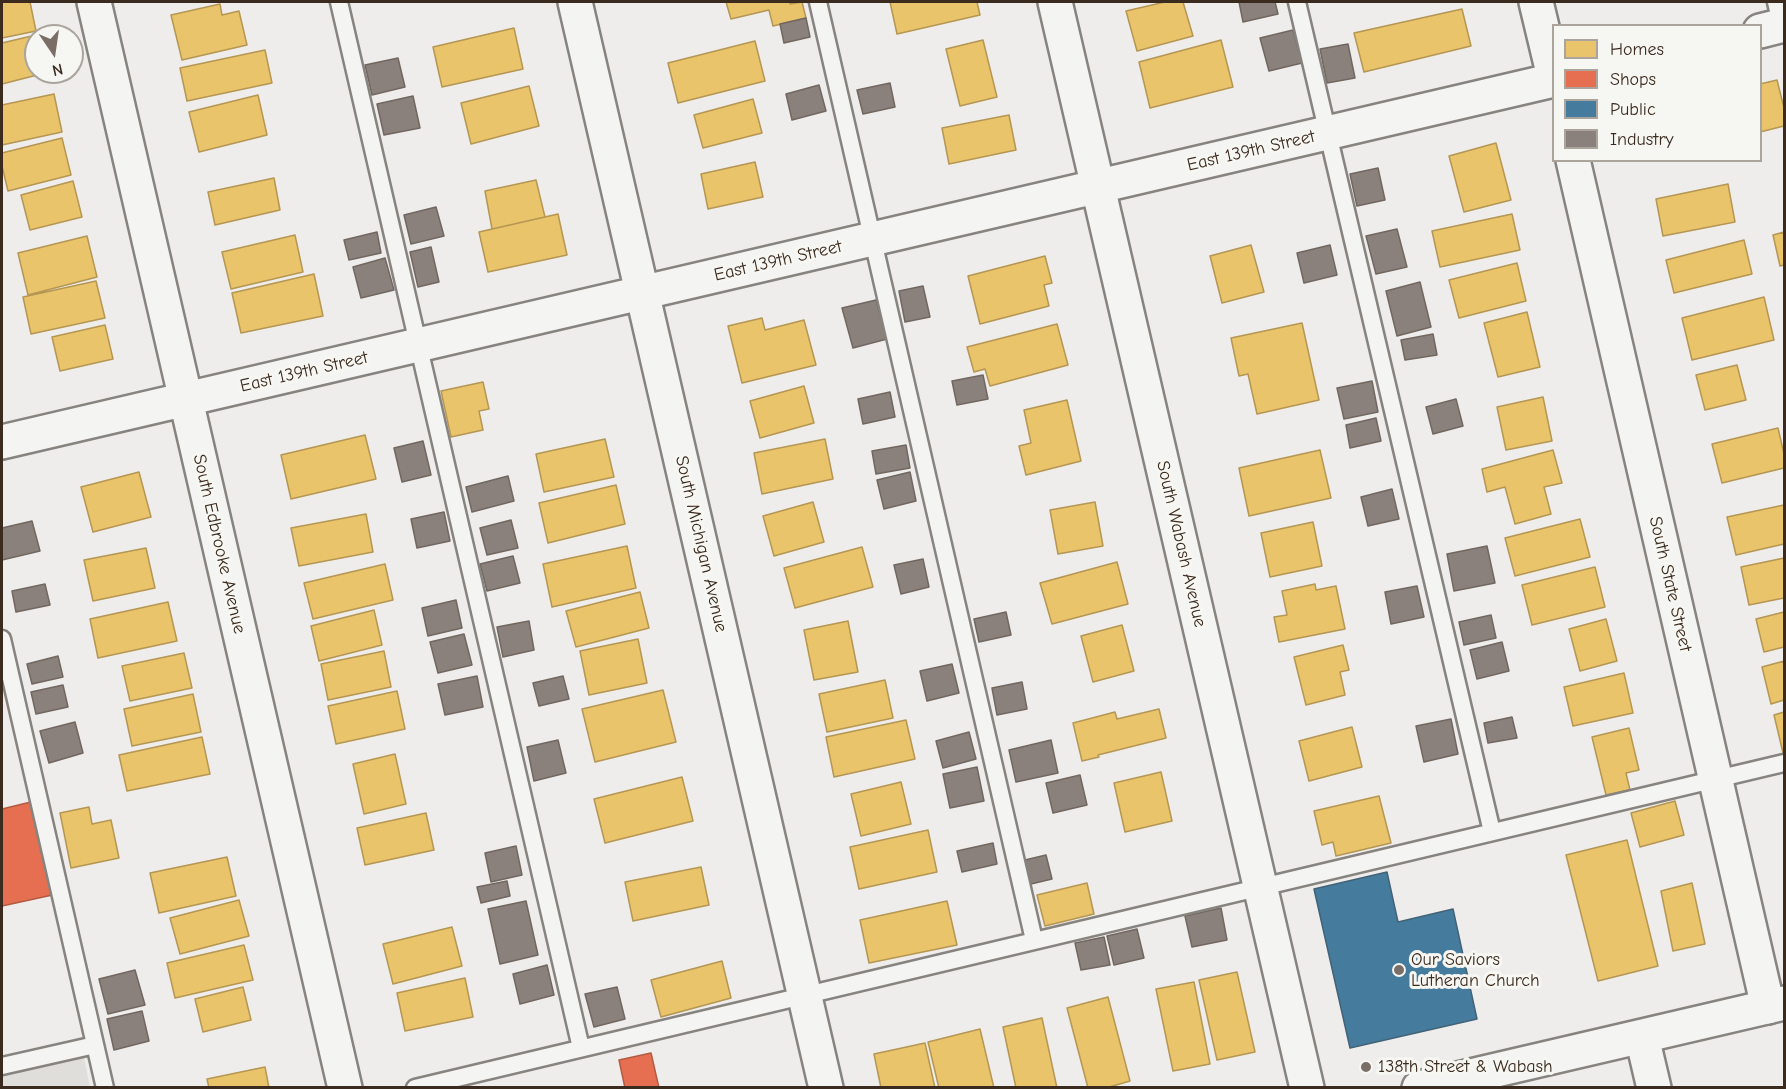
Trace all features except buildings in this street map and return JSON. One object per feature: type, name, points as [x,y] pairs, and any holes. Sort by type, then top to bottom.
[{"type":"street","name":"South Edbrooke Avenue","points":[[93,2],[345,1088]]},
{"type":"street","name":"South Michigan Avenue","points":[[575,2],[826,1088]]},
{"type":"street","name":"South Wabash Avenue","points":[[1055,2],[1307,1088]]},
{"type":"street","points":[[1536,2],[1552,70]]},
{"type":"street","name":"East 139th Street","points":[[2,442],[1552,79]]},
{"type":"street","name":"South State Street","points":[[1573,162],[1715,779],[1776,1005]]},
{"type":"street","points":[[1419,1088],[1776,1005]]},
{"type":"street","points":[[1642,1037],[1654,1088]]},
{"type":"lane","points":[[339,2],[581,1048]]},
{"type":"lane","points":[[818,2],[1034,940]]},
{"type":"lane","points":[[1297,2],[1492,832]]},
{"type":"lane","points":[[2,639],[105,1088]]},
{"type":"lane","points":[[414,1088],[1785,764]]},
{"type":"lane","points":[[2,1066],[95,1045]]},
{"type":"shaded area","points":[[80,1039],[90,1087],[2,1087],[2,1056]]},
{"type":"place","name":"Our Saviors Lutheran Church","points":[[1399,970]]},
{"type":"place","name":"138th Street & Wabash","points":[[1366,1067]]}]
